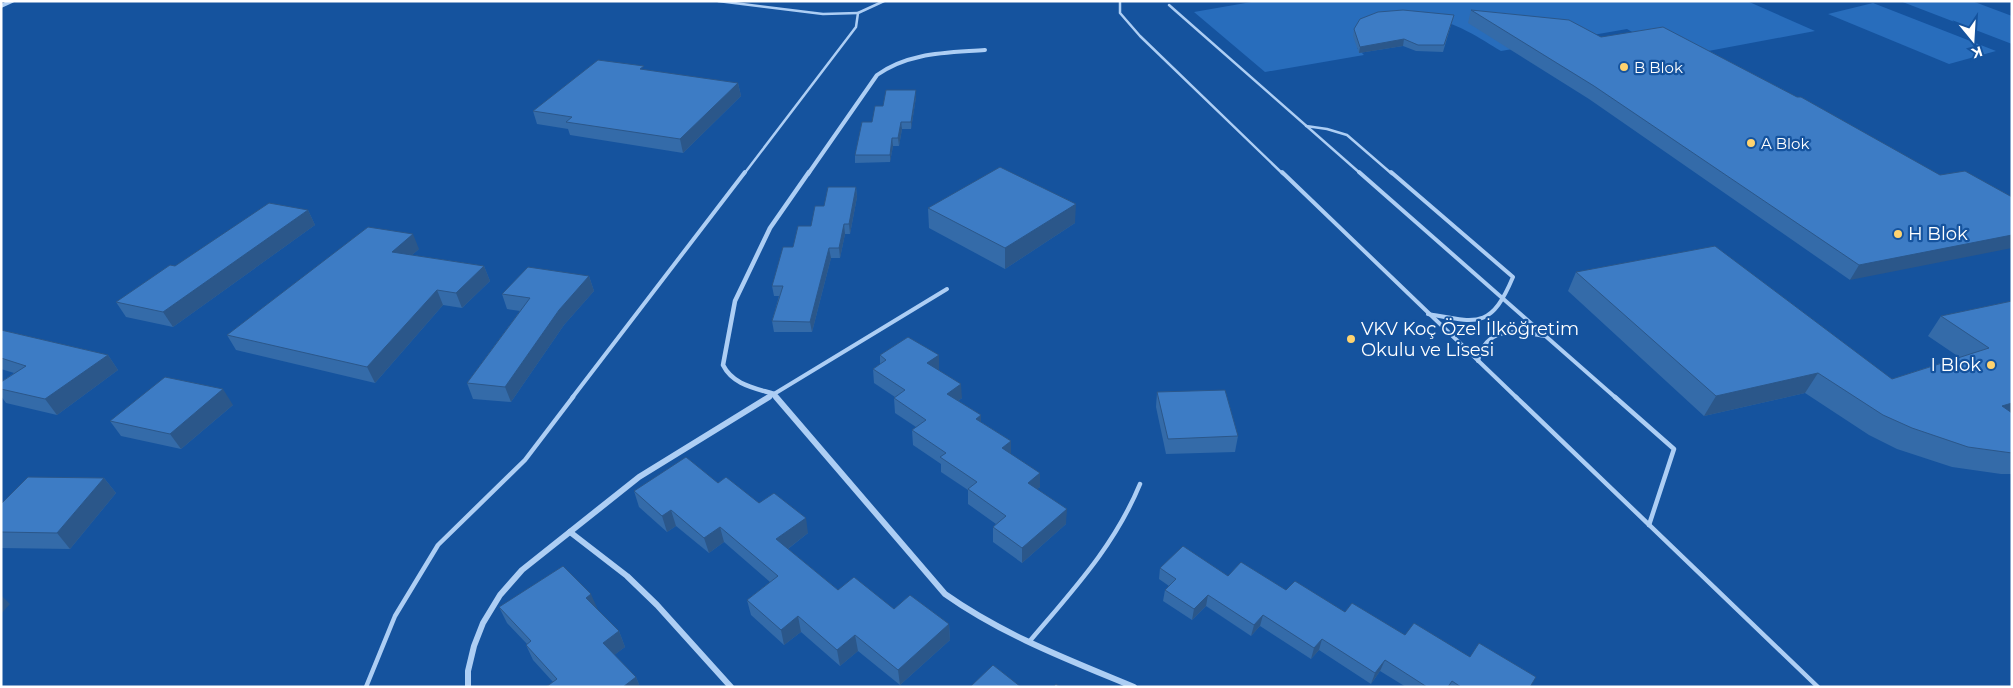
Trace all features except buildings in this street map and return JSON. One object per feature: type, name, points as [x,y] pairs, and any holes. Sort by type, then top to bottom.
[{"type":"street","points":[[1,6],[12,1]]},
{"type":"street","points":[[985,50],[916,57],[893,64],[876,75],[770,228],[735,302],[723,365],[725,372],[737,382],[774,394],[945,594],[968,612],[997,629],[1134,687]]},
{"type":"street","points":[[468,687],[468,671],[474,646],[483,623],[500,595],[522,570],[639,477],[774,394]]},
{"type":"street","points":[[570,532],[627,576],[651,599],[731,687]]},
{"type":"lane","points":[[718,1],[741,2],[836,16],[858,12],[884,1]]},
{"type":"lane","points":[[1120,1],[1120,13],[1140,36],[1818,687]]},
{"type":"lane","points":[[1169,5],[1674,449],[1649,525]]},
{"type":"lane","points":[[366,687],[396,616],[438,545],[526,460],[856,27],[858,12]]},
{"type":"lane","points":[[1306,126],[1327,129],[1347,135],[1513,277],[1504,300],[1494,314],[1482,320],[1466,320],[1428,314]]},
{"type":"lane","points":[[774,394],[947,289]]},
{"type":"lane","points":[[1478,361],[1483,343],[1494,336],[1515,332],[1545,336]]},
{"type":"lane","points":[[1029,642],[1101,558],[1131,510],[1140,484]]},
{"type":"shaded area","points":[[1257,1],[1747,1],[1815,31],[1703,52],[1646,40],[1627,29],[1501,51],[1457,26],[1430,19],[1357,48],[1364,55],[1265,72],[1194,12]]},
{"type":"shaded area","points":[[1900,1],[1972,1],[2012,16],[2012,44]]},
{"type":"shaded area","points":[[1873,3],[1996,51],[1949,64],[1828,14]]},
{"type":"place","name":"B Blok","points":[[1624,67]]},
{"type":"place","name":"A Blok","points":[[1751,143]]},
{"type":"place","name":"H Blok","points":[[1898,234]]},
{"type":"place","name":"VKV Koç Özel İlköğretim Okulu ve Lisesi","points":[[1351,339]]},
{"type":"place","name":"I Blok","points":[[1991,365]]}]
